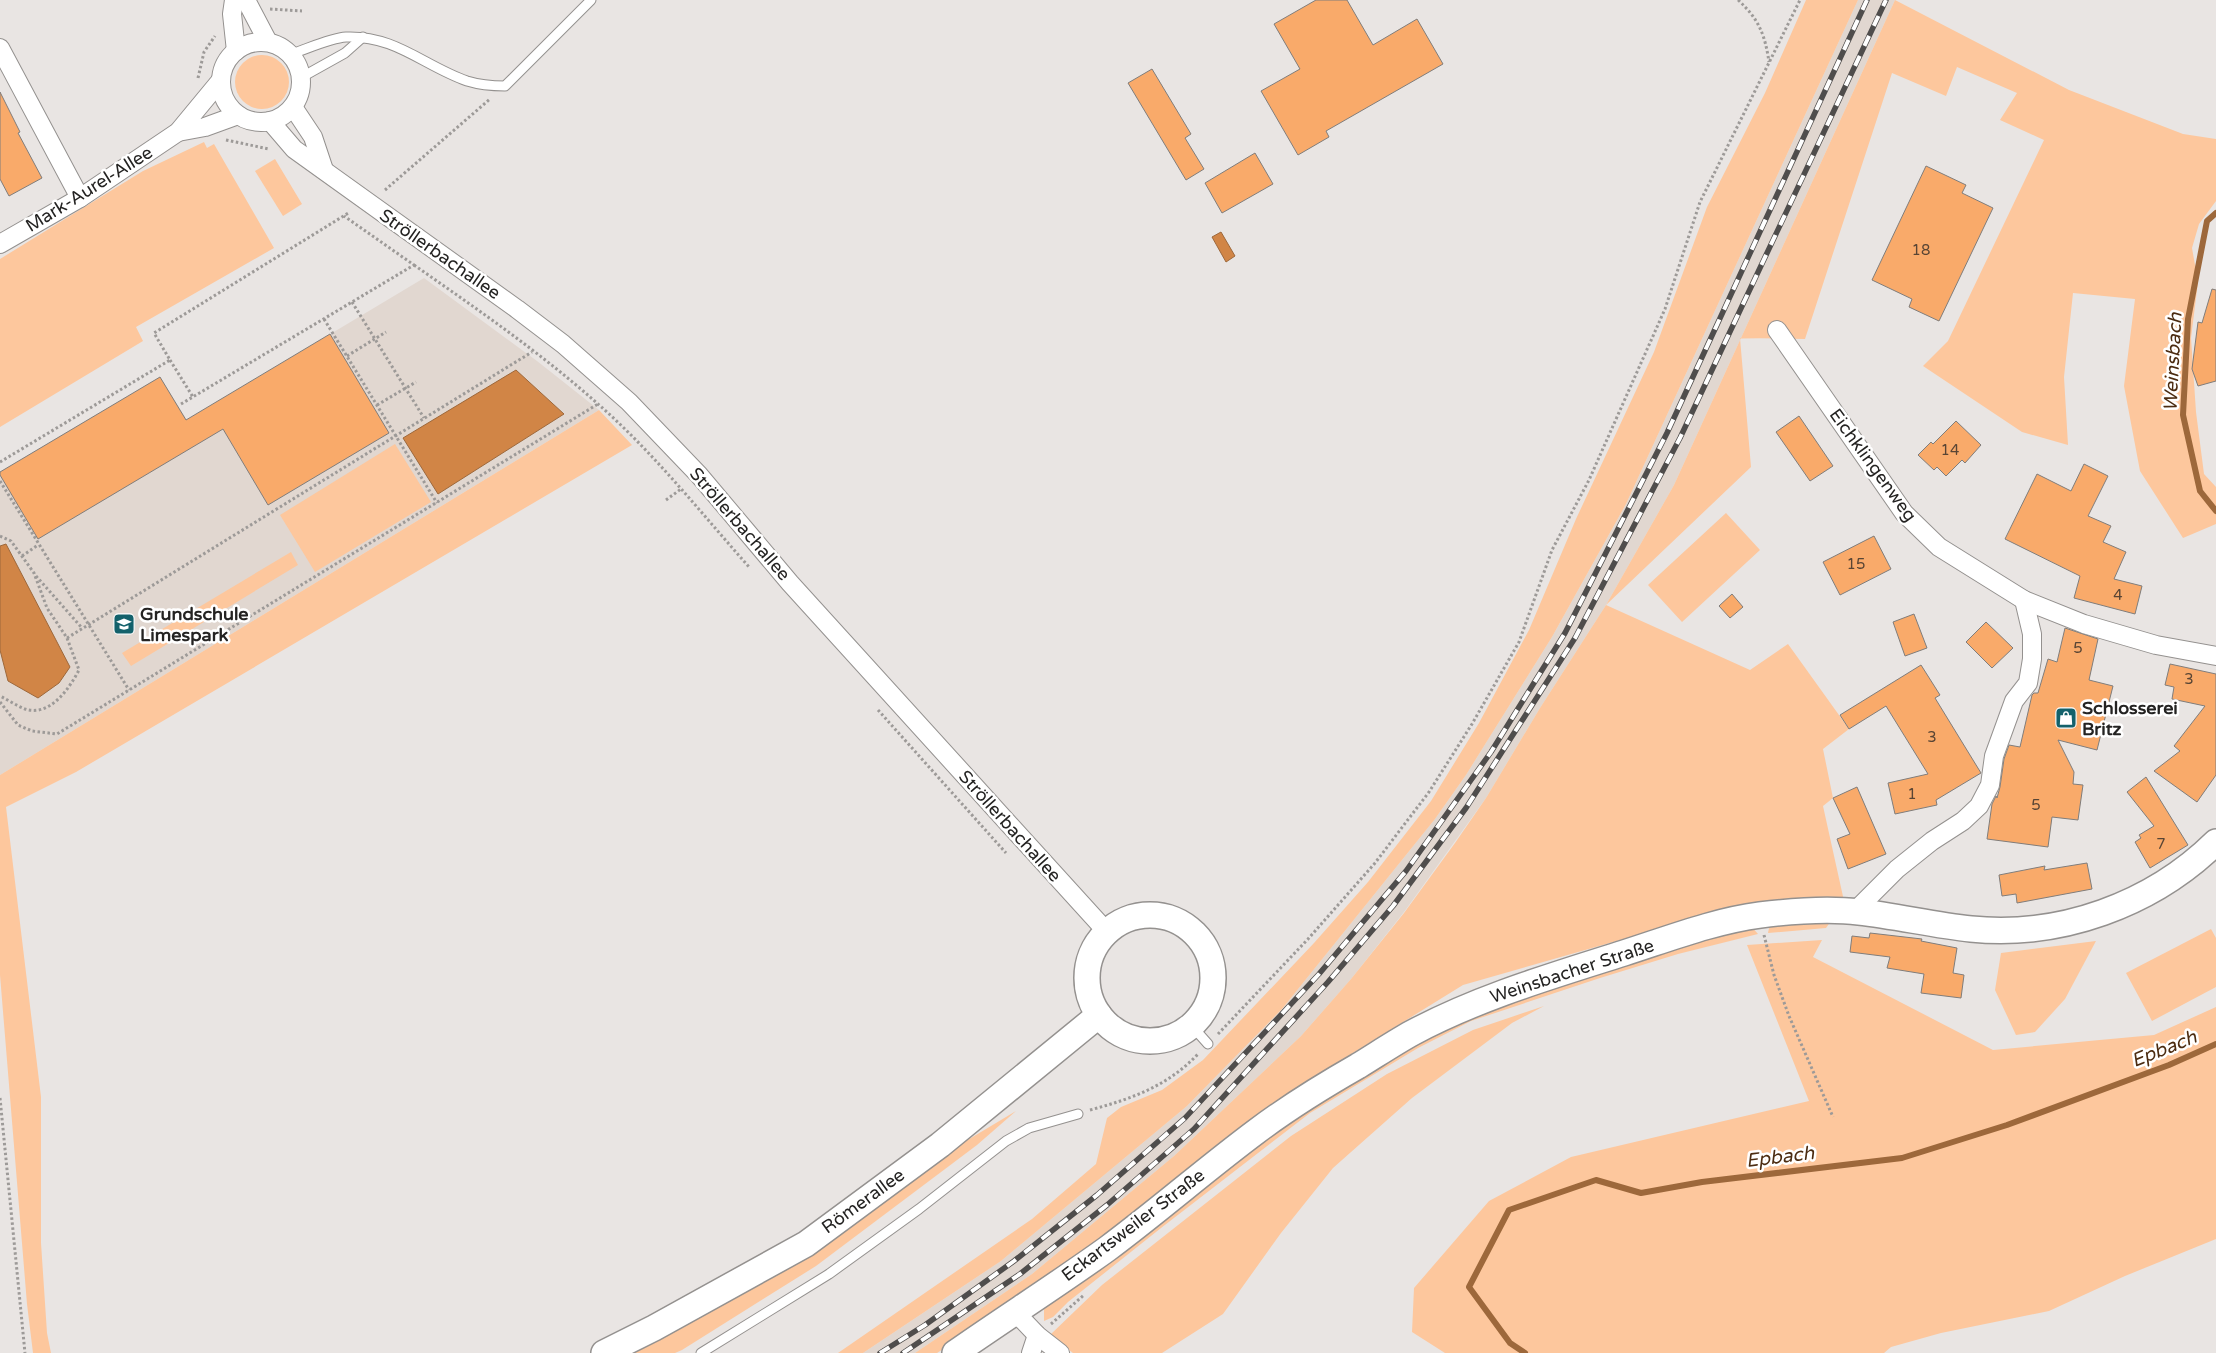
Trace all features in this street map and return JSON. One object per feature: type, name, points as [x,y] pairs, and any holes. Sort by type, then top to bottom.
[{"type":"street","points":[[234,0],[232,14],[236,52]]},
{"type":"street","points":[[246,0],[268,42]]},
{"type":"street","points":[[254,42],[268,42],[280,46],[291,54],[298,65],[302,77],[301,90],[293,107],[288,112],[270,121],[250,121],[238,115],[228,106],[222,94],[221,80],[224,67],[241,47],[254,42]]},
{"type":"street","points":[[0,48],[80,198]]},
{"type":"street","name":"Mark-Aurel-Allee","points":[[0,244],[80,198],[178,132],[193,111],[221,80]]},
{"type":"street","points":[[293,107],[313,137],[324,170]]},
{"type":"street","name":"Mark-Aurel-Allee","points":[[178,132],[205,127],[238,115]]},
{"type":"street","name":"Ströllerbachallee","points":[[270,121],[294,149],[517,309],[563,344],[629,402],[699,475],[790,583],[1107,932]]},
{"type":"street","name":"Eichklingenweg","points":[[1777,330],[1904,513],[1940,547],[2024,600],[2102,629],[2156,645],[2216,656]]},
{"type":"street","points":[[1855,912],[1897,869],[1932,841],[1963,821],[1979,806],[1990,785],[1994,756],[2014,701],[2028,683],[2032,659],[2032,634],[2024,600]]},
{"type":"street","name":"Weinsbacher Straße","points":[[1310,1095],[1413,1032],[1478,1002],[1549,977],[1743,918],[1767,928],[1799,912],[1855,912],[1972,929],[2014,930],[2056,926],[2099,915],[2150,892],[2184,870],[2216,842]]},
{"type":"street","points":[[1156,916],[1177,921],[1194,933],[1207,949],[1213,969],[1213,990],[1200,1035],[1174,1037],[1154,1042],[1132,1039],[1113,1030],[1099,1015],[1090,997],[1087,978],[1090,959],[1107,932],[1135,917],[1156,916]]},
{"type":"street","name":"Römerallee","points":[[604,1353],[654,1328],[806,1244],[940,1145],[1099,1015]]},
{"type":"street","name":"Eckartsweiler Straße","points":[[955,1353],[1106,1249],[1259,1130],[1310,1095]]},
{"type":"street","points":[[1014,1311],[1037,1336],[1060,1353]]},
{"type":"street","points":[[1031,1353],[1037,1336]]},
{"type":"lane","points":[[291,54],[343,37],[363,37],[391,43],[468,81],[488,86],[505,86],[591,0]]},
{"type":"lane","points":[[302,77],[345,53],[363,37]]},
{"type":"lane","points":[[701,1353],[829,1274],[1006,1141],[1030,1128],[1078,1114]]},
{"type":"path","points":[[1738,0],[1748,9],[1765,37],[1769,64]]},
{"type":"path","points":[[1078,1114],[1151,1091],[1190,1064],[1200,1035],[1308,939],[1375,863],[1429,792],[1472,724],[1519,642],[1552,550],[1589,480],[1665,309],[1700,202],[1800,0]]},
{"type":"path","points":[[385,190],[505,86]]},
{"type":"path","points":[[193,397],[154,333],[351,211]]},
{"type":"path","points":[[344,216],[532,352],[598,404],[656,462],[753,571]]},
{"type":"path","points":[[181,404],[414,265]]},
{"type":"path","points":[[352,302],[424,418]]},
{"type":"path","points":[[324,319],[437,503]]},
{"type":"path","points":[[347,356],[386,332]]},
{"type":"path","points":[[67,638],[532,352]]},
{"type":"path","points":[[0,462],[170,360]]},
{"type":"path","points":[[378,406],[416,382]]},
{"type":"path","points":[[0,702],[18,725],[32,731],[57,734],[598,404]]},
{"type":"path","points":[[0,481],[129,690]]},
{"type":"path","points":[[0,536],[11,541],[34,573],[82,628]]},
{"type":"path","points":[[22,556],[38,545]]},
{"type":"path","points":[[0,696],[27,710],[45,709],[69,690],[79,670],[67,638],[47,608],[34,573]]},
{"type":"path","points":[[873,705],[1006,853]]},
{"type":"path","points":[[1755,937],[1767,928],[1774,975],[1789,1016],[1834,1118]]},
{"type":"path","points":[[0,1098],[25,1353]]},
{"type":"path","points":[[1037,1336],[1087,1292]]},
{"type":"shaded area","points":[[1806,0],[1858,0],[1626,504],[1552,637],[1466,775],[1435,819],[1282,1009],[1187,1106],[1001,1261],[863,1353],[838,1353],[1032,1219],[1096,1164],[1107,1118],[1121,1107],[1162,1090],[1203,1060],[1314,943],[1368,882],[1431,801],[1479,723],[1529,630],[1576,519],[1654,352],[1707,207],[1765,93]]},
{"type":"shaded area","points":[[1858,0],[1895,0],[1674,485],[1606,605],[1540,708],[1486,798],[1404,912],[1351,979],[1301,1036],[1174,1156],[1032,1274],[915,1353],[863,1353],[1001,1261],[1187,1106],[1282,1009],[1435,819],[1466,775],[1552,637],[1626,504]]},
{"type":"shaded area","points":[[1895,0],[2069,90],[2183,134],[2216,139],[2216,201],[2199,224],[2192,248],[2198,282],[2191,338],[2196,412],[2204,474],[2216,487],[2216,524],[2183,538],[2140,471],[2124,386],[2135,299],[2073,293],[2064,377],[2068,445],[2022,432],[1923,366],[1948,341],[2044,140],[2000,120],[2017,93],[1957,67],[1946,96],[1892,73],[1805,339],[1741,338]]},
{"type":"shaded area","points":[[262,55],[272,57],[281,63],[287,72],[289,82],[287,92],[281,101],[272,107],[262,109],[252,107],[243,101],[237,92],[235,82],[237,72],[243,63],[252,57]]},
{"type":"shaded area","points":[[204,142],[207,148],[214,144],[274,248],[136,327],[143,341],[0,427],[0,259],[143,171]]},
{"type":"shaded area","points":[[275,159],[302,204],[283,216],[255,171]]},
{"type":"shaded area","points":[[1221,232],[1235,256],[1226,262],[1212,237]]},
{"type":"shaded area","name":"Grundschule Limespark","points":[[424,278],[537,361],[599,410],[0,775],[0,472],[160,377],[187,420]]},
{"type":"shaded area","points":[[1740,340],[1751,467],[1606,605],[1674,485]]},
{"type":"shaded area","points":[[516,370],[564,414],[438,494],[403,438]]},
{"type":"shaded area","points":[[599,410],[632,445],[76,772],[6,807],[41,1097],[41,1243],[47,1333],[51,1353],[33,1353],[27,1304],[0,975],[0,775]]},
{"type":"shaded area","points":[[395,444],[431,502],[315,572],[280,515]]},
{"type":"shaded area","points":[[1726,513],[1760,550],[1682,622],[1648,585]]},
{"type":"shaded area","points":[[6,544],[70,667],[59,683],[38,698],[8,681],[0,650],[0,546]]},
{"type":"shaded area","points":[[291,552],[298,565],[131,666],[122,653]]},
{"type":"shaded area","points":[[1606,605],[1750,670],[1788,644],[1849,729],[1823,749],[1833,798],[1823,806],[1844,901],[1732,908],[1463,985],[1340,1061],[1254,1122],[1049,1280],[937,1353],[915,1353],[1032,1274],[1174,1156],[1301,1036],[1351,979],[1404,913],[1455,843],[1486,798],[1540,708]]},
{"type":"shaded area","points":[[1831,921],[1826,928],[1768,933],[1769,928],[1777,923]]},
{"type":"shaded area","points":[[1751,926],[1758,934],[1678,954],[1471,1021],[1418,1048],[1310,1113],[1161,1228],[1068,1302],[1053,1317],[1044,1321],[1044,1309],[1058,1293],[1234,1158],[1407,1044],[1517,997]]},
{"type":"shaded area","points":[[2211,929],[2216,938],[2216,987],[2152,1021],[2126,973]]},
{"type":"shaded area","points":[[1822,940],[1813,957],[1993,1050],[2154,1035],[2216,1007],[2216,1239],[2125,1276],[2049,1311],[1941,1333],[1891,1347],[1884,1353],[1445,1353],[1412,1332],[1414,1288],[1489,1201],[1571,1157],[1809,1101],[1747,945]]},
{"type":"shaded area","points":[[2096,941],[2065,999],[2035,1032],[2016,1035],[1995,990],[2001,953]]},
{"type":"shaded area","points":[[1544,1006],[1512,1023],[1412,1098],[1333,1168],[1281,1233],[1223,1314],[1162,1353],[1073,1353],[1050,1335],[1102,1285],[1291,1136],[1387,1074],[1473,1030]]},
{"type":"shaded area","points":[[1016,1111],[977,1145],[816,1266],[682,1350],[675,1353],[612,1353]]},
{"type":"building","points":[[1316,0],[1347,0],[1373,45],[1417,19],[1443,64],[1326,131],[1329,137],[1298,155],[1261,91],[1300,69],[1274,24]]},
{"type":"building","points":[[1152,69],[1191,134],[1185,138],[1204,169],[1186,180],[1128,83]]},
{"type":"building","points":[[0,92],[20,132],[18,133],[42,178],[9,196],[0,179]]},
{"type":"building","points":[[1255,153],[1273,184],[1222,213],[1205,183]]},
{"type":"building","points":[[1926,166],[1966,185],[1962,193],[1993,208],[1939,321],[1909,307],[1912,299],[1872,280]]},
{"type":"building","points":[[2212,289],[2216,290],[2216,381],[2198,386],[2192,369],[2198,322],[2202,323]]},
{"type":"building","points":[[330,334],[389,433],[268,505],[223,429],[38,539],[0,475],[0,472],[160,377],[186,420]]},
{"type":"building","points":[[1799,416],[1833,466],[1810,481],[1776,432]]},
{"type":"building","points":[[1956,421],[1981,445],[1965,463],[1962,460],[1946,476],[1937,467],[1934,470],[1918,455],[1931,442],[1933,444]]},
{"type":"building","points":[[2084,464],[2108,476],[2088,516],[2111,526],[2103,542],[2126,552],[2114,579],[2142,586],[2135,614],[2074,598],[2080,576],[2005,539],[2037,474],[2071,491]]},
{"type":"building","points":[[1874,536],[1891,569],[1840,595],[1823,562]]},
{"type":"building","points":[[1732,594],[1743,607],[1730,618],[1719,606]]},
{"type":"building","points":[[1914,614],[1927,648],[1905,656],[1893,622]]},
{"type":"building","points":[[1986,622],[2013,648],[1992,668],[1966,642]]},
{"type":"building","points":[[2065,628],[2098,639],[2089,680],[2113,686],[2097,750],[2058,740],[2074,772],[2073,784],[2083,785],[2078,820],[2052,817],[2048,847],[1987,839],[1992,804],[1996,796],[1997,798],[2004,759],[2009,745],[2020,747],[2032,695],[2038,693],[2048,659],[2057,662]]},
{"type":"building","points":[[2170,664],[2216,674],[2216,775],[2197,802],[2154,771],[2180,751],[2174,746],[2205,706],[2172,699],[2174,687],[2165,685]]},
{"type":"building","points":[[1921,665],[1940,695],[1935,698],[1981,773],[1936,800],[1937,805],[1895,814],[1888,783],[1928,774],[1886,706],[1849,729],[1840,715]]},
{"type":"building","points":[[2146,777],[2188,845],[2150,868],[2135,842],[2141,838],[2139,835],[2154,826],[2127,792]]},
{"type":"building","points":[[1857,787],[1886,854],[1848,869],[1837,839],[1850,834],[1833,798]]},
{"type":"building","points":[[2087,863],[2092,889],[2017,903],[2016,894],[2002,896],[1999,875],[2045,866],[2044,870]]},
{"type":"building","points":[[1870,933],[1922,939],[1921,941],[1957,948],[1953,973],[1964,975],[1961,998],[1921,993],[1924,974],[1887,968],[1890,957],[1850,952],[1852,936],[1869,938]]},
{"type":"waterway","name":"Weinsbach","points":[[2216,213],[2207,221],[2188,319],[2183,415],[2200,491],[2216,511]]},
{"type":"waterway","name":"Epbach","points":[[1525,1353],[1510,1343],[1469,1287],[1509,1210],[1596,1180],[1641,1193],[1702,1182],[1902,1158],[2007,1125],[2169,1065],[2216,1044]]},
{"type":"railway","points":[[880,1353],[925,1325],[1014,1261],[1097,1195],[1185,1118],[1319,974],[1406,871],[1491,752],[1565,633],[1667,433],[1867,0]]},
{"type":"railway","points":[[903,1353],[1020,1274],[1107,1205],[1194,1129],[1328,982],[1393,906],[1466,808],[1575,638],[1680,438],[1886,0]]},
{"type":"place","name":"Grundschule Limespark","points":[[124,624]]},
{"type":"place","name":"Schlosserei Britz","points":[[2066,718]]}]
